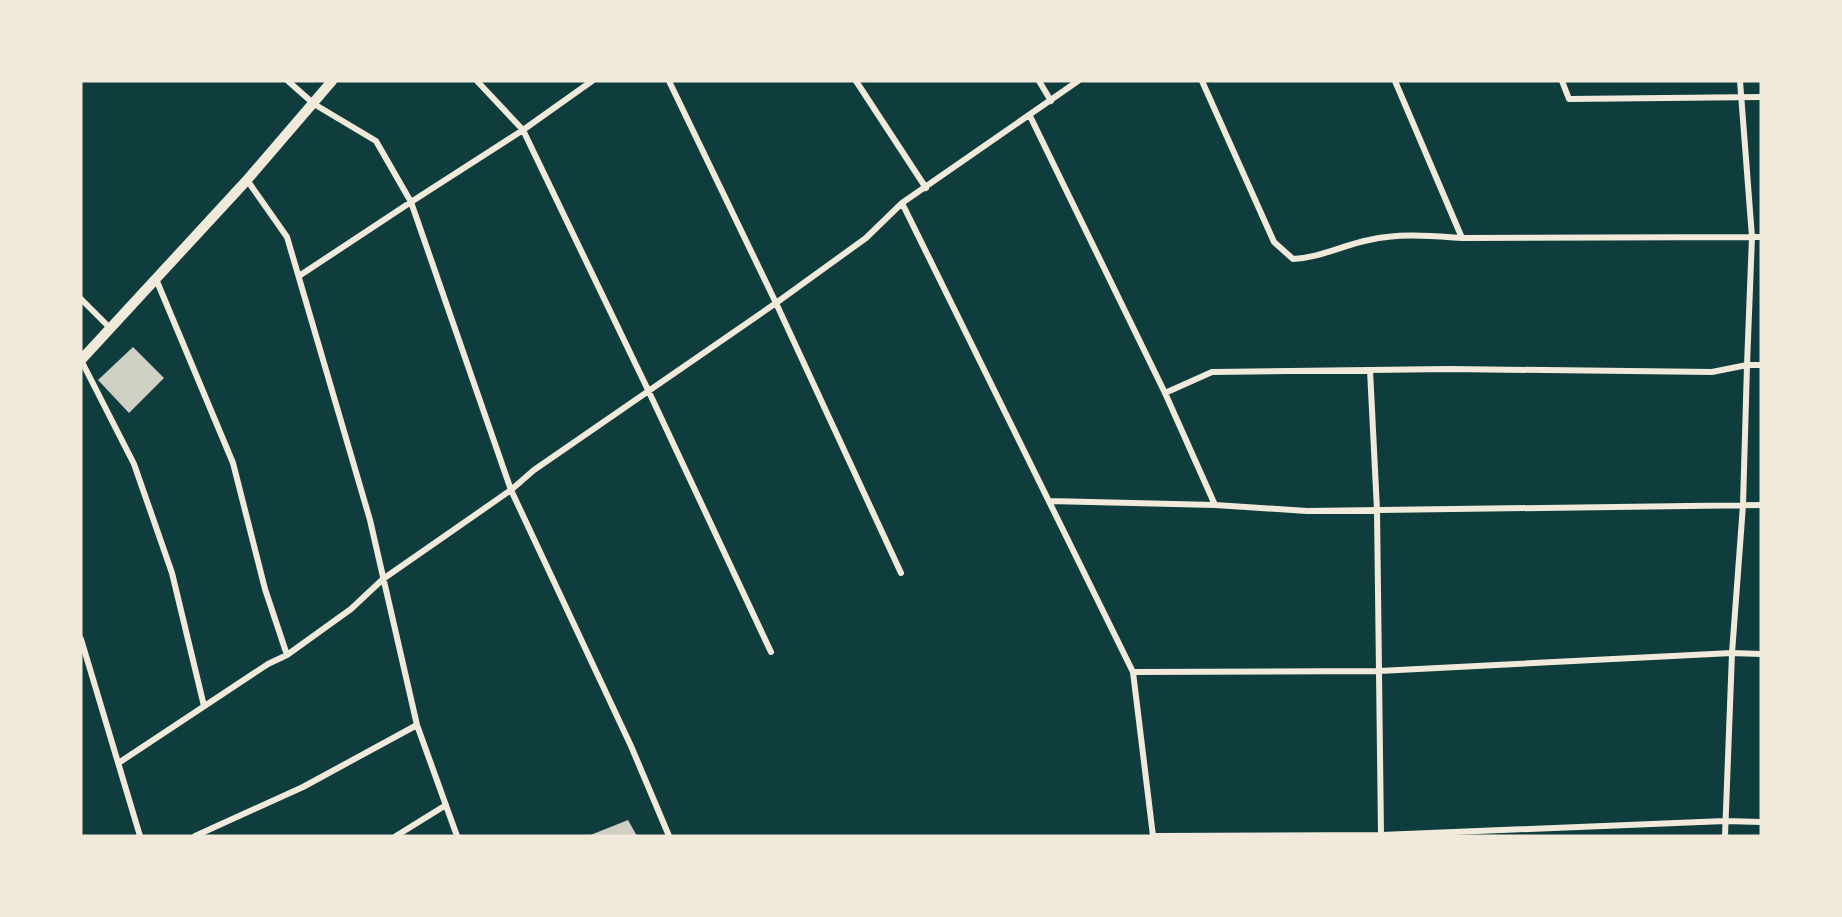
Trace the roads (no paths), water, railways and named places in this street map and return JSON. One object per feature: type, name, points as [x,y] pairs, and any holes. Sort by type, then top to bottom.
[{"type":"street","points":[[288,81],[314,104],[376,141],[411,202],[511,490],[631,746],[669,836]]},
{"type":"street","points":[[204,706],[172,573],[134,464],[81,360],[247,180],[332,81]]},
{"type":"street","points":[[477,81],[523,130],[771,652]]},
{"type":"street","points":[[299,276],[523,130],[592,81]]},
{"type":"street","points":[[669,81],[776,303],[901,573]]},
{"type":"street","points":[[856,81],[926,188]]},
{"type":"street","points":[[1039,81],[1051,101]]},
{"type":"street","points":[[120,762],[204,706],[287,655],[351,609],[383,579],[511,490],[534,470],[776,303],[866,238],[902,203],[1078,81]]},
{"type":"street","points":[[1202,81],[1274,242],[1293,259],[1330,253],[1369,240],[1402,235],[1462,238],[1761,237]]},
{"type":"street","points":[[1395,81],[1462,238]]},
{"type":"street","points":[[1562,81],[1569,99],[1761,97]]},
{"type":"street","points":[[1725,836],[1732,653],[1743,505],[1752,237],[1740,81]]},
{"type":"street","points":[[1030,116],[1165,393],[1215,505]]},
{"type":"street","points":[[247,180],[287,237],[370,520],[417,725],[457,836]]},
{"type":"street","points":[[902,203],[1133,672],[1152,836],[1381,835],[1725,821],[1761,822]]},
{"type":"street","points":[[156,279],[233,463],[265,589],[287,655]]},
{"type":"street","points":[[81,299],[110,328]]},
{"type":"street","points":[[1165,393],[1212,372],[1370,370],[1712,372],[1746,365],[1761,365]]},
{"type":"street","points":[[1370,370],[1377,510],[1381,835]]},
{"type":"street","points":[[1049,501],[1215,505],[1307,511],[1761,505]]},
{"type":"street","points":[[81,639],[120,762],[140,836]]},
{"type":"street","points":[[1133,672],[1379,671],[1732,653],[1761,654]]},
{"type":"street","points":[[195,836],[303,787],[417,725]]},
{"type":"street","points":[[396,836],[446,805]]}]
